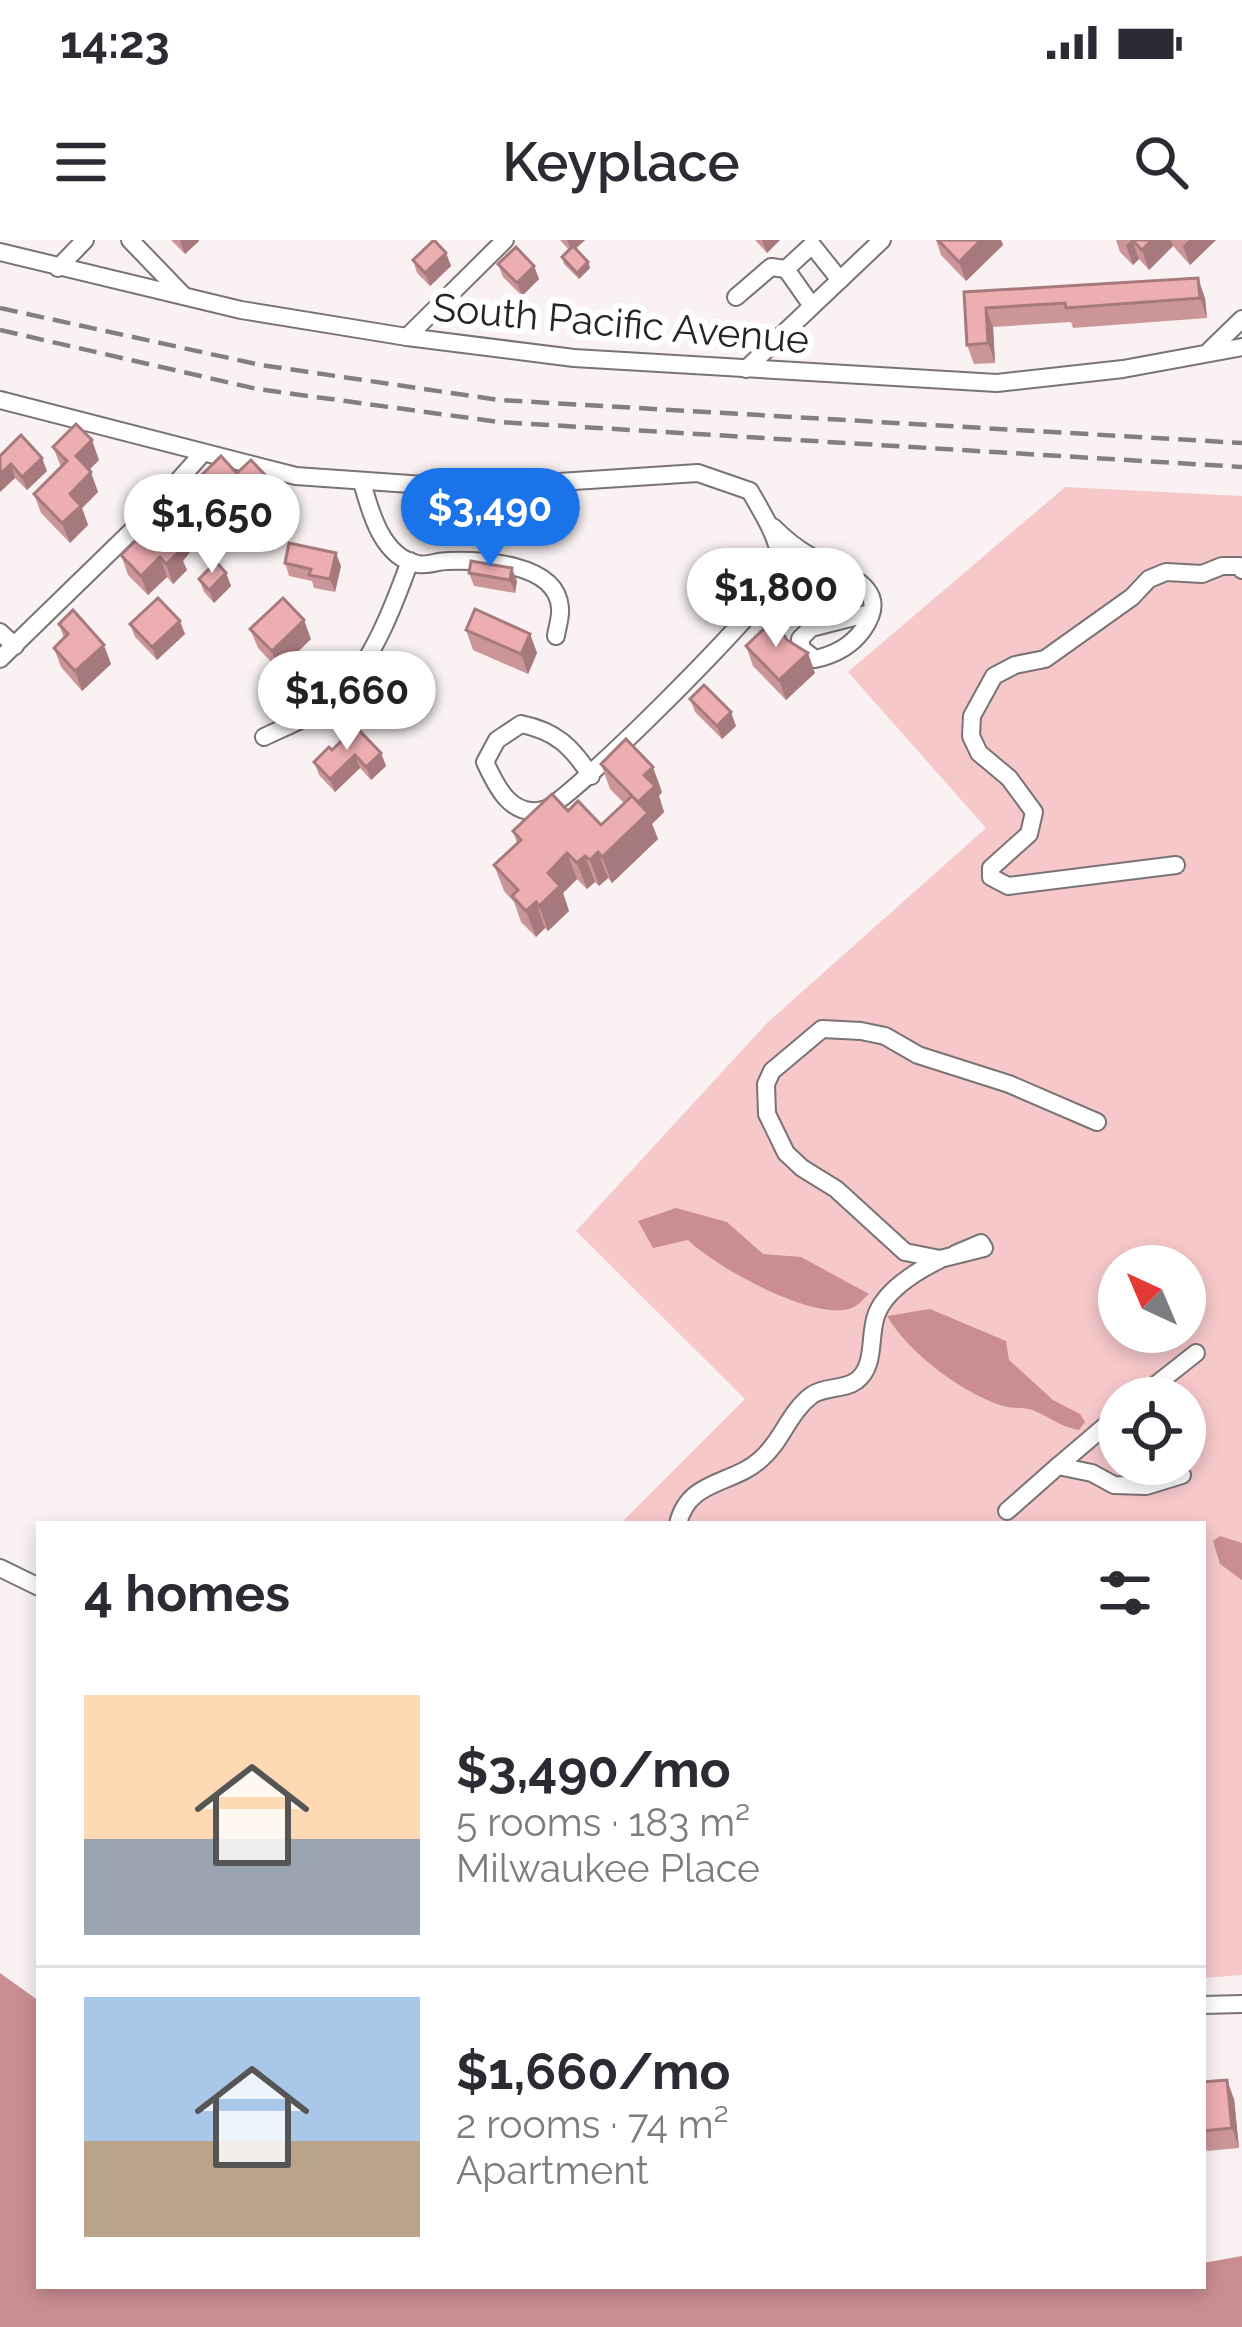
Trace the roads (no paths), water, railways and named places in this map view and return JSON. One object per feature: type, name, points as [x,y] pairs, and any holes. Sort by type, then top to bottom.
[{"type":"street","points":[[58,268],[85,240]]},
{"type":"street","points":[[130,240],[185,297]]},
{"type":"street","points":[[407,337],[505,240]]},
{"type":"street","points":[[746,369],[882,240]]},
{"type":"street","points":[[786,269],[812,244],[840,280]]},
{"type":"street","name":"South Pacific Avenue","points":[[0,252],[185,297],[407,337],[574,358],[997,383],[1123,369],[1242,347]]},
{"type":"street","points":[[736,296],[771,267],[786,269],[812,306]]},
{"type":"street","points":[[1210,351],[1242,319]]},
{"type":"street","points":[[0,400],[296,476],[467,488],[698,473],[750,491],[776,537],[778,576],[591,776],[545,810],[521,810],[499,792],[485,762],[497,740],[521,724],[547,729],[574,749],[591,776]]},
{"type":"street","points":[[0,659],[145,518],[202,454]]},
{"type":"street","points":[[362,482],[374,525],[395,551],[417,565],[446,561],[502,565],[529,572],[549,584],[561,605],[556,637]]},
{"type":"street","points":[[767,522],[790,543],[868,589],[870,613]]},
{"type":"street","points":[[264,736],[315,712],[340,693],[387,622],[410,561]]},
{"type":"street","points":[[1176,865],[1008,886],[997,883],[991,878],[991,868],[1029,834],[1034,812],[1009,778],[979,754],[971,736],[972,716],[994,676],[1015,665],[1045,659],[1132,597],[1149,579],[1166,572],[1202,574],[1222,566],[1242,570]]},
{"type":"street","points":[[0,632],[15,646]]},
{"type":"street","points":[[678,1521],[702,1487],[758,1462],[815,1392],[855,1382],[867,1367],[878,1310],[906,1280],[947,1256],[905,1252],[836,1189],[786,1153],[767,1114],[766,1084],[772,1071],[804,1040],[822,1029],[840,1028],[884,1036],[918,1055],[1009,1084],[1097,1123]]},
{"type":"street","points":[[1166,1377],[1196,1353]]},
{"type":"street","points":[[1007,1511],[1098,1432]]},
{"type":"street","points":[[1058,1466],[1098,1476]]},
{"type":"street","points":[[1114,1485],[1149,1485]]},
{"type":"street","points":[[0,1568],[36,1586]]},
{"type":"street","points":[[1206,2006],[1242,2004]]},
{"type":"railway","points":[[0,308],[261,365],[499,400],[1242,443]]},
{"type":"railway","points":[[0,330],[257,389],[499,422],[1242,467]]}]
